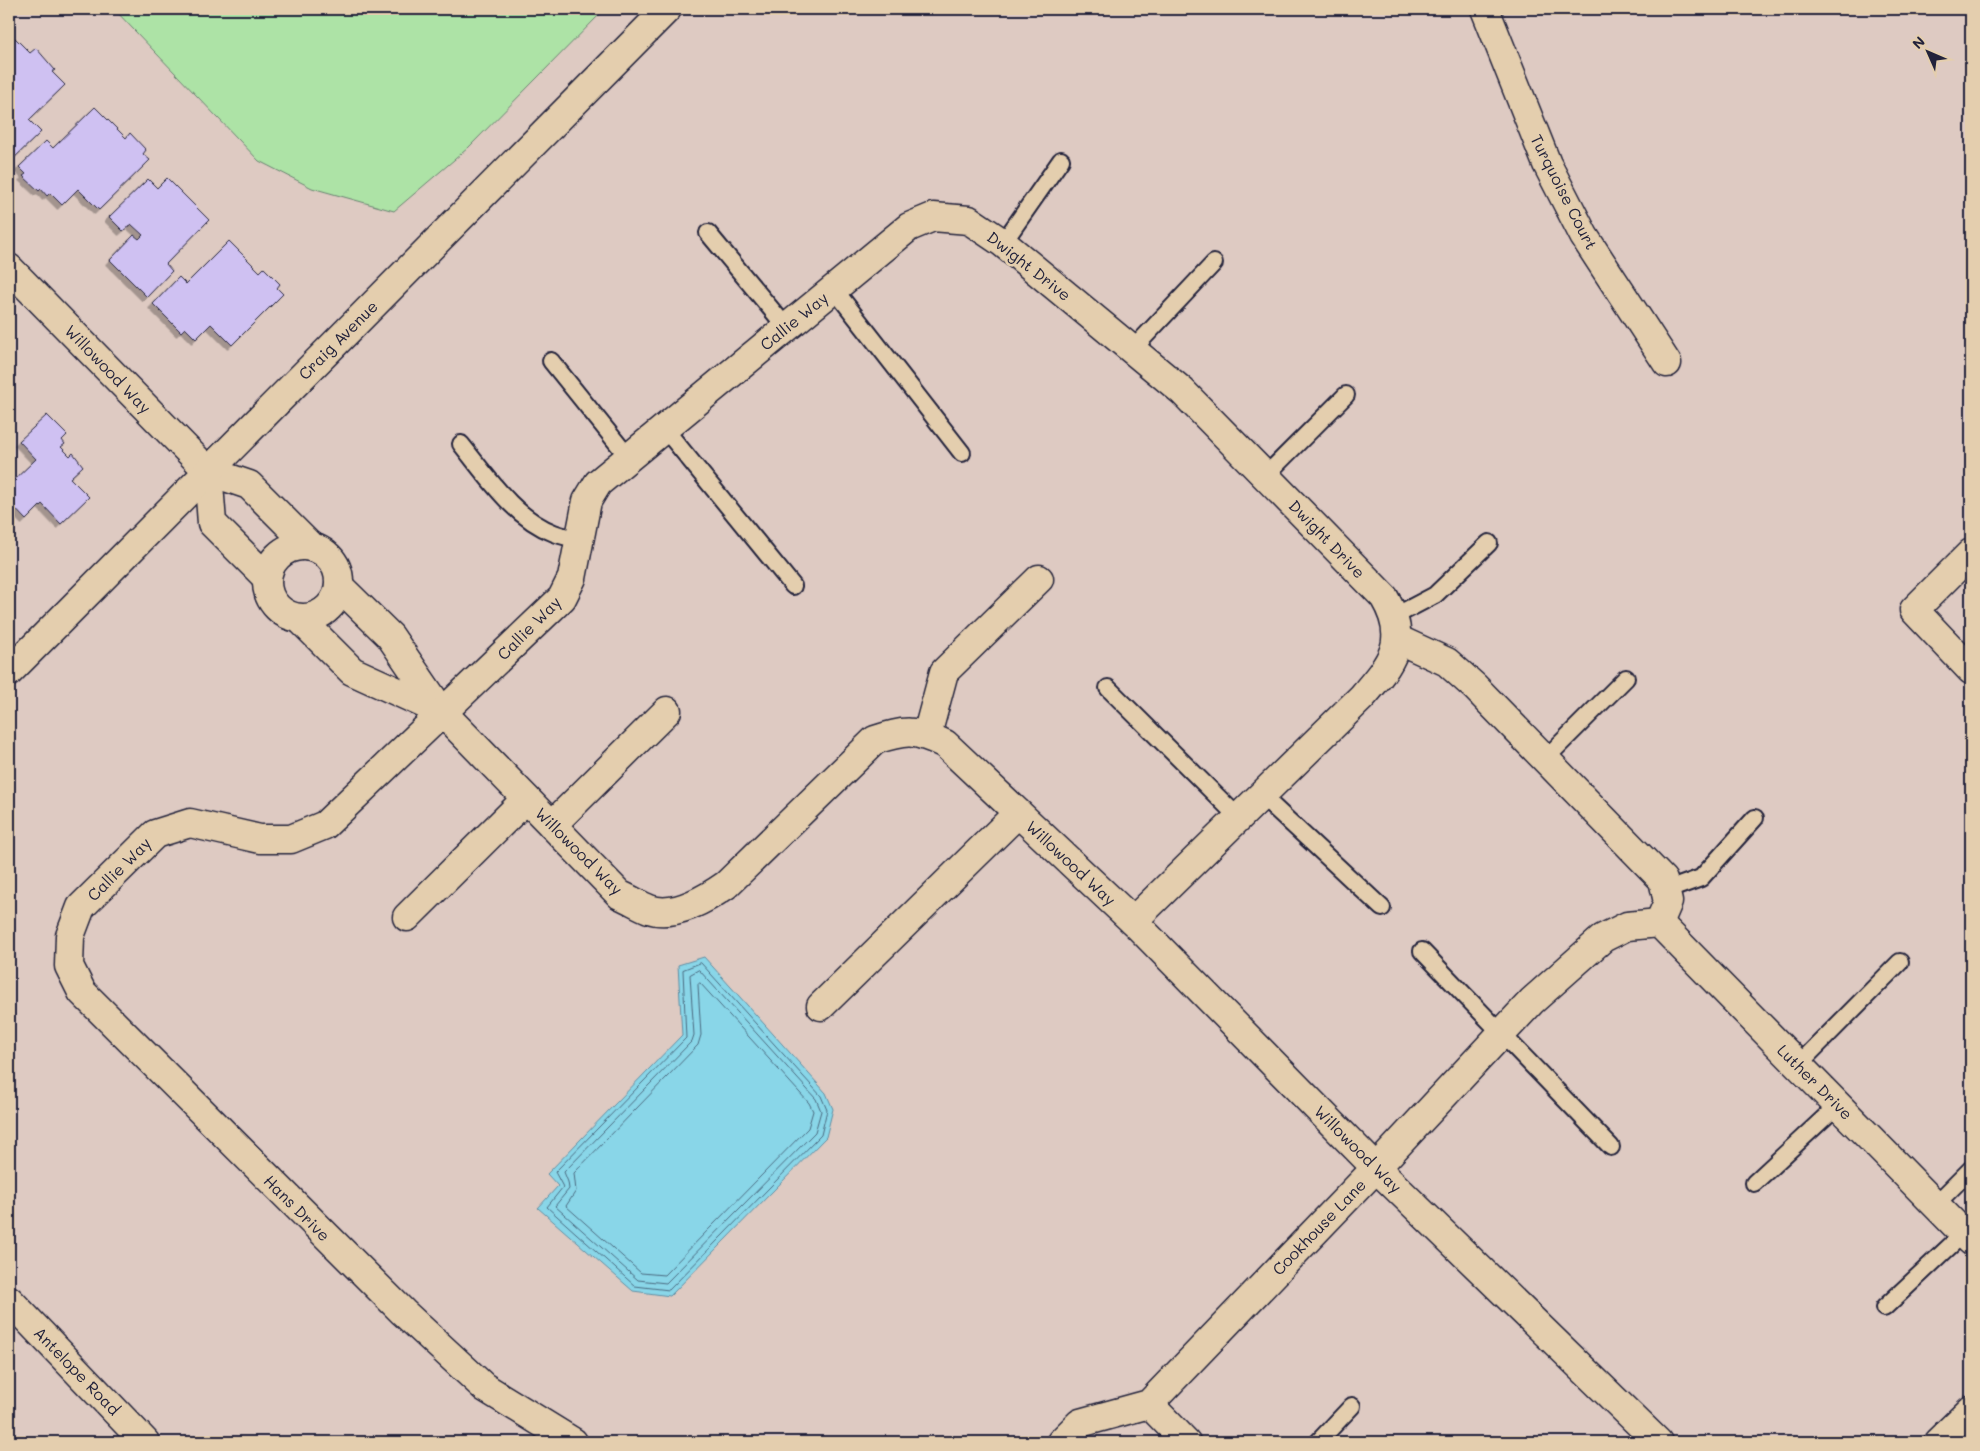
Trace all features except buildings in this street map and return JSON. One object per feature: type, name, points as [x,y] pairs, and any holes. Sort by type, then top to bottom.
[{"type":"street","name":"Craig Avenue","points":[[9,672],[667,9]]},
{"type":"street","name":"Turquoise Court","points":[[1485,9],[1547,164],[1584,236],[1667,363]]},
{"type":"street","name":"Dwight Drive","points":[[933,217],[969,220],[1003,243],[1182,391],[1384,597],[1396,627]]},
{"type":"street","name":"Callie Way","points":[[70,936],[81,907],[155,834],[190,824],[260,839],[291,839],[325,825],[562,598],[572,578],[587,501],[598,483],[909,227],[933,217]]},
{"type":"street","name":"Willowood Way","points":[[9,268],[208,471],[249,485],[311,547],[320,550],[335,565],[339,575],[339,586],[390,636],[442,712],[620,895],[651,910],[680,910],[708,897],[726,885],[875,740],[902,731],[927,735],[945,744],[1133,921],[1376,1168],[1658,1442]]},
{"type":"street","points":[[208,471],[212,523],[267,578],[270,568],[282,553],[301,546],[311,547]]},
{"type":"street","points":[[1971,553],[1914,610],[1971,670]]},
{"type":"street","name":"Willowood Way","points":[[267,578],[270,597],[275,605],[290,616],[300,618],[352,671],[442,712]]},
{"type":"street","points":[[927,735],[944,672],[1039,579]]},
{"type":"street","points":[[300,618],[318,615],[326,610],[337,595],[339,586]]},
{"type":"street","points":[[1133,921],[1362,697],[1387,668],[1396,627],[1447,662],[1545,758],[1662,880],[1668,902],[1658,923]]},
{"type":"street","points":[[552,825],[667,711]]},
{"type":"street","points":[[407,917],[526,799]]},
{"type":"street","points":[[821,1006],[1018,813]]},
{"type":"street","name":"Cookhouse Lane","points":[[1148,1404],[1376,1168],[1532,1002],[1603,938],[1627,926],[1658,923]]},
{"type":"street","name":"Luther Drive","points":[[1658,923],[1968,1237]]},
{"type":"street","name":"Hans Drive","points":[[70,936],[70,966],[82,992],[169,1080],[396,1306],[484,1388],[573,1442]]},
{"type":"street","name":"Antelope Road","points":[[9,1300],[145,1442]]},
{"type":"street","points":[[1061,1442],[1080,1423],[1148,1404],[1186,1442]]},
{"type":"street","points":[[1938,1442],[1971,1410]]},
{"type":"lane","points":[[1003,243],[1060,160]]},
{"type":"lane","points":[[708,233],[786,327]]},
{"type":"lane","points":[[1132,350],[1214,263]]},
{"type":"lane","points":[[834,289],[962,453]]},
{"type":"lane","points":[[551,361],[629,458]]},
{"type":"lane","points":[[1265,476],[1346,395]]},
{"type":"lane","points":[[664,428],[793,586]]},
{"type":"lane","points":[[460,444],[502,494],[526,518],[553,533],[580,540]]},
{"type":"lane","points":[[1396,627],[1435,595],[1489,543]]},
{"type":"lane","points":[[1545,758],[1626,678]]},
{"type":"lane","points":[[1108,688],[1239,818]]},
{"type":"lane","points":[[1262,795],[1382,908]]},
{"type":"lane","points":[[1665,891],[1701,878],[1755,818]]},
{"type":"lane","points":[[1422,951],[1612,1147]]},
{"type":"lane","points":[[1798,1064],[1900,962]]},
{"type":"lane","points":[[1754,1182],[1838,1105]]},
{"type":"lane","points":[[1936,1204],[1971,1169]]},
{"type":"lane","points":[[1884,1308],[1968,1237]]},
{"type":"lane","points":[[1318,1442],[1352,1406]]},
{"type":"green space","points":[[114,9],[605,9],[468,148],[394,211],[312,188],[259,161]]},
{"type":"water","points":[[704,957],[826,1093],[833,1109],[826,1137],[670,1296],[633,1291],[538,1208],[558,1186],[547,1174],[682,1035],[678,965]]}]
